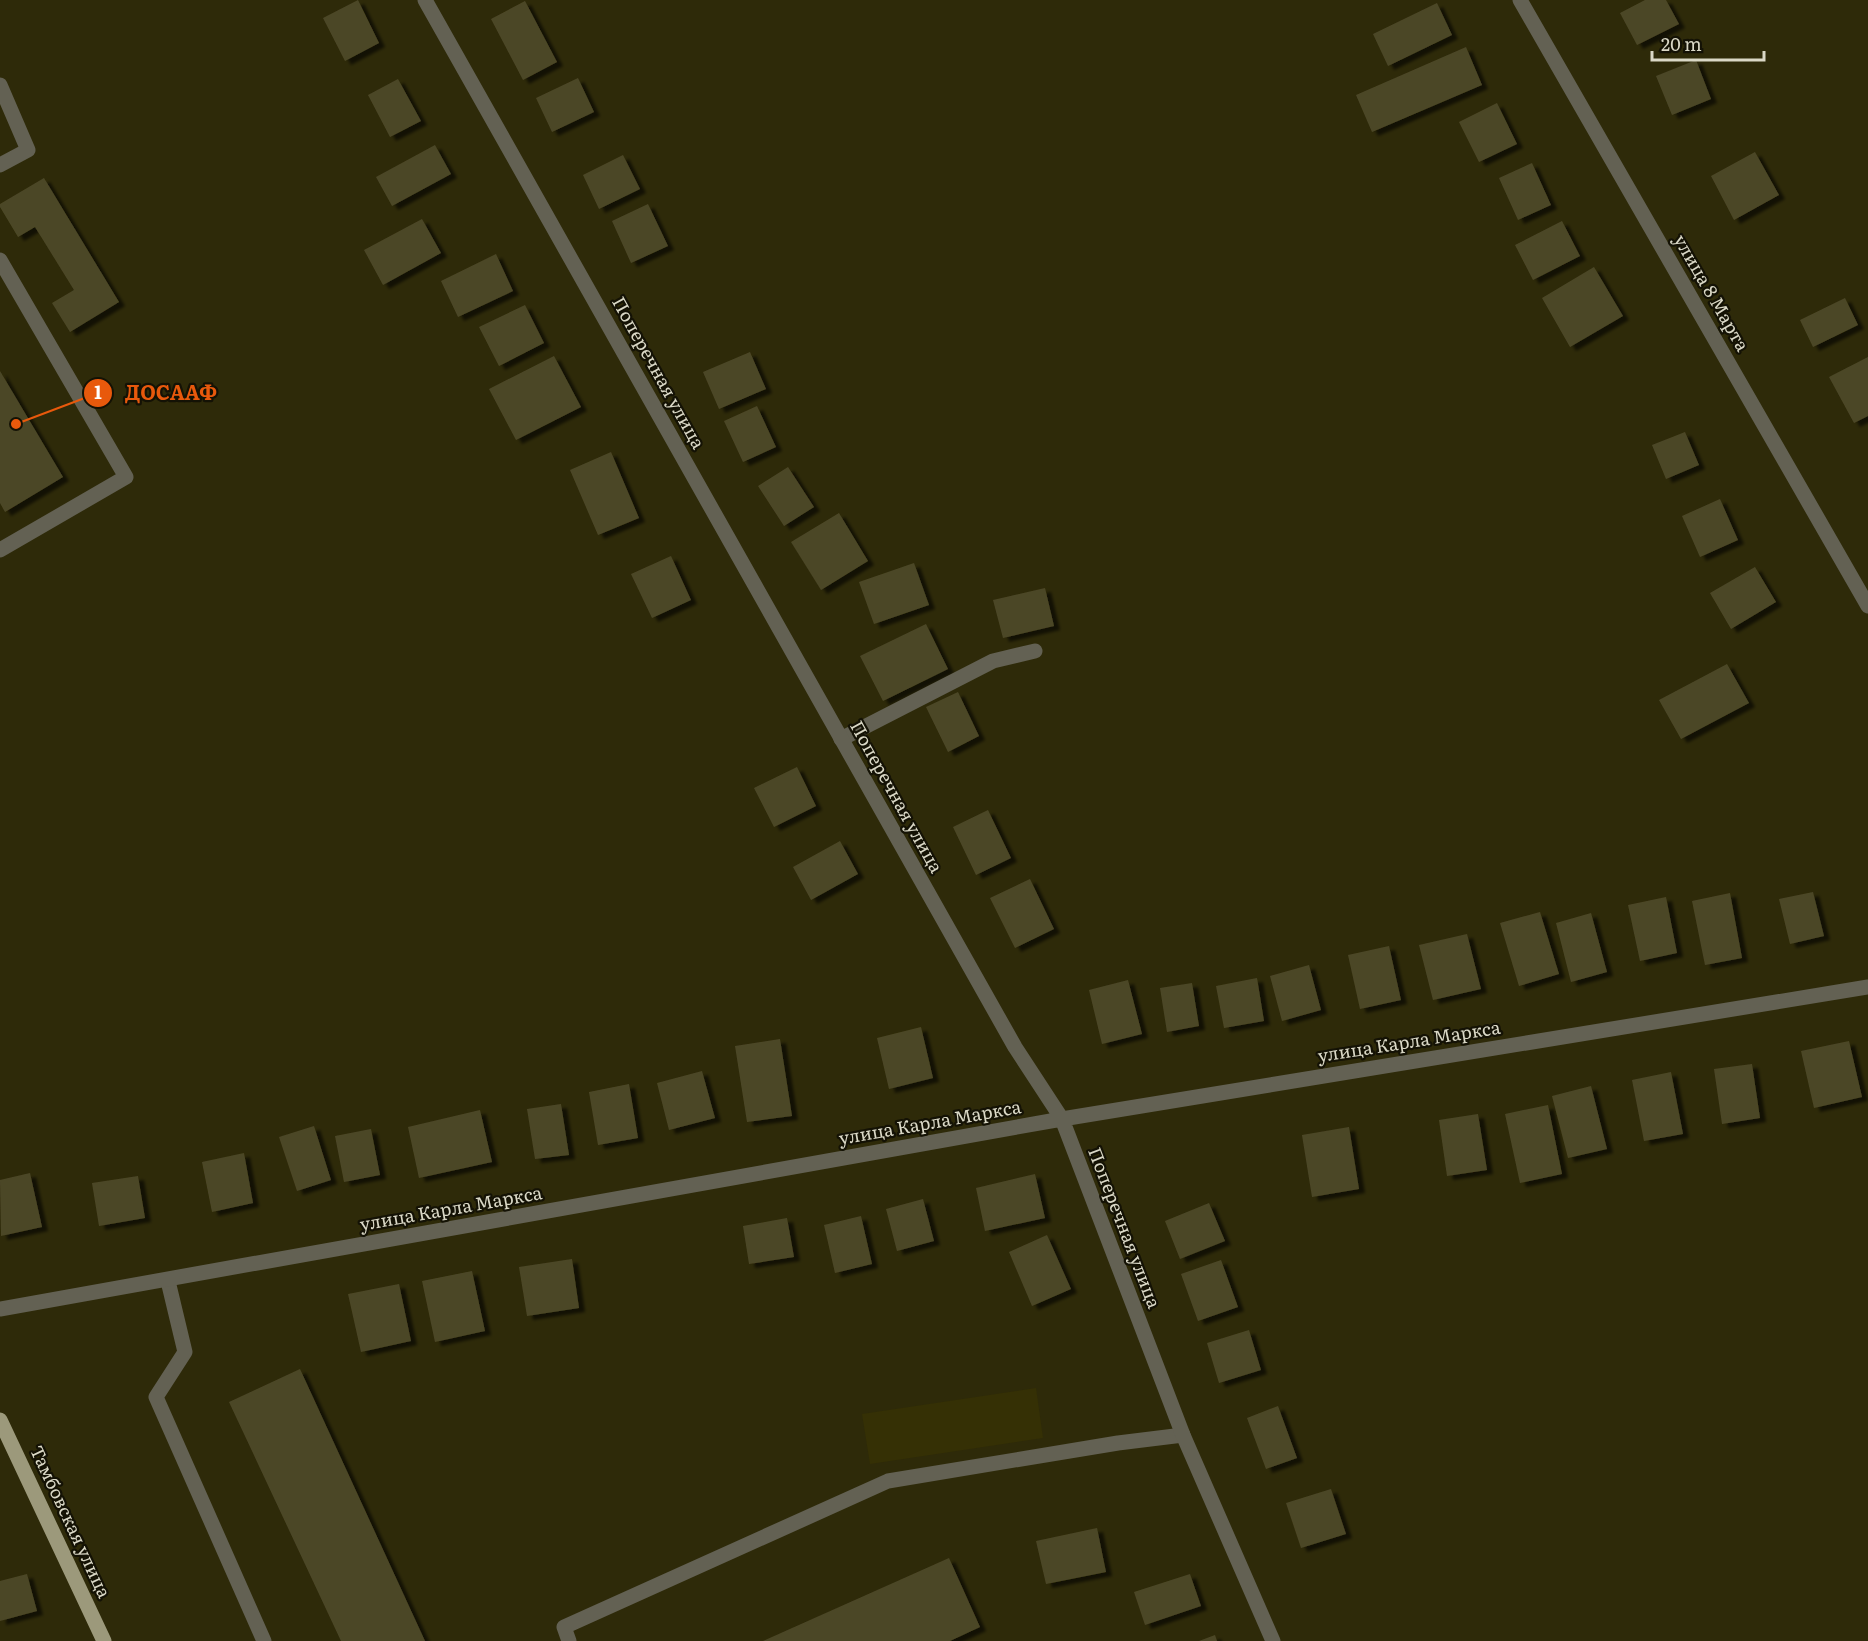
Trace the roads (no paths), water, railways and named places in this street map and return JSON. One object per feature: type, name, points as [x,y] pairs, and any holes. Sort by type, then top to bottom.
[{"type":"main road","name":"Тамбовская улица","points":[[0,1420],[104,1641]]},
{"type":"street","name":"Поперечная улица","points":[[425,0],[1015,1047],[1062,1119],[1183,1436],[1273,1641]]},
{"type":"street","name":"улица 8 Марта","points":[[1520,0],[1868,606]]},
{"type":"street","points":[[0,85],[28,150],[0,165]]},
{"type":"street","points":[[0,260],[126,477],[0,550]]},
{"type":"street","points":[[841,739],[993,661],[1035,651]]},
{"type":"street","name":"улица Карла Маркса","points":[[0,1309],[168,1281],[1062,1119],[1868,987]]},
{"type":"street","points":[[168,1281],[185,1352],[156,1397],[264,1641]]},
{"type":"street","points":[[569,1641],[564,1627],[888,1481],[1118,1443],[1183,1436]]},
{"type":"place","name":"ДОСААФ","points":[[16,424]]}]
